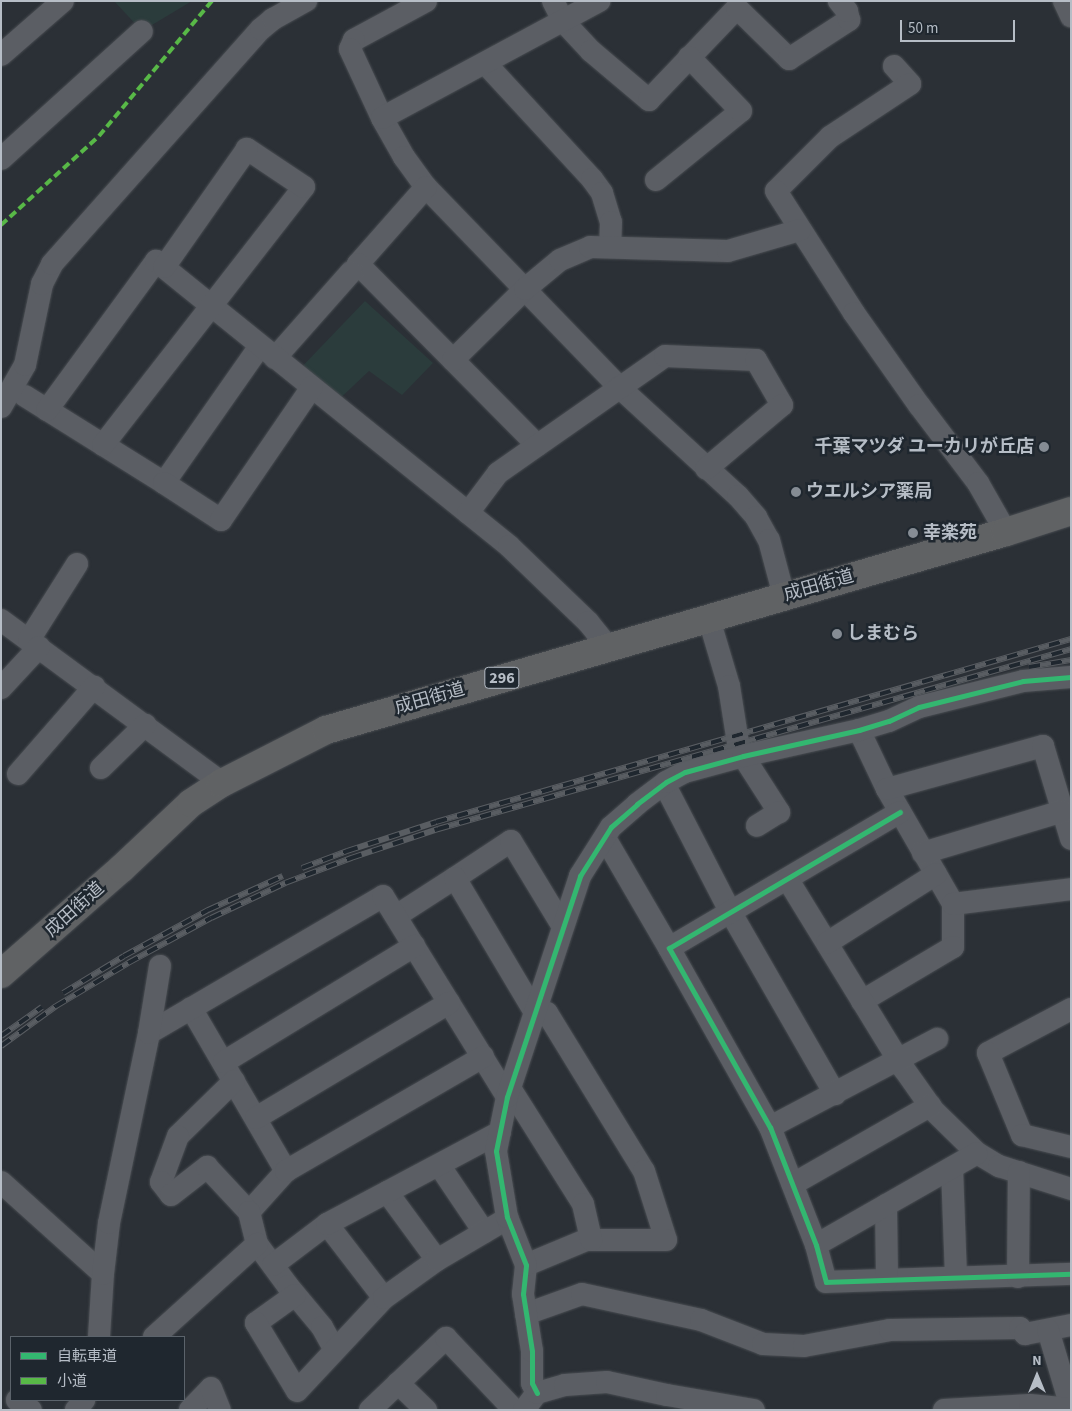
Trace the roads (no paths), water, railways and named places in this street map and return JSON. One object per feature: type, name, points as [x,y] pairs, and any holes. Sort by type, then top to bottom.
[{"type":"highway","name":"成田街道","points":[[1,974],[121,869],[191,803],[222,783],[326,730],[1006,532],[1071,511]]},
{"type":"street","points":[[1,56],[63,1]]},
{"type":"street","points":[[1,407],[25,365],[42,284],[52,264],[261,29],[273,19],[306,1]]},
{"type":"street","points":[[426,1],[354,40],[350,49],[382,118],[404,157],[426,187],[619,387],[706,469],[738,496],[756,517],[769,540],[784,596]]},
{"type":"street","points":[[553,1],[563,22],[591,51],[649,100],[737,8],[789,59],[849,20],[847,11],[839,1]]},
{"type":"street","points":[[382,118],[599,1]]},
{"type":"street","points":[[1064,1],[1071,16]]},
{"type":"street","points":[[1,159],[142,31]]},
{"type":"street","points":[[656,180],[740,111],[689,57]]},
{"type":"street","points":[[485,63],[592,179],[602,193],[611,222],[610,247]]},
{"type":"street","points":[[894,66],[910,84],[830,137],[776,192],[914,397],[978,483],[1006,532]]},
{"type":"street","points":[[103,444],[304,187],[247,149],[164,267]]},
{"type":"street","points":[[426,187],[358,264],[537,445]]},
{"type":"street","points":[[453,360],[525,289],[560,260],[590,247],[728,251],[800,230]]},
{"type":"street","points":[[47,410],[156,261],[509,546],[588,622],[608,648]]},
{"type":"street","points":[[164,483],[268,352],[351,272]]},
{"type":"street","points":[[468,513],[498,473],[665,356],[756,360],[782,405],[706,469]]},
{"type":"street","points":[[25,396],[221,520],[312,387]]},
{"type":"street","points":[[1,688],[34,643],[77,564]]},
{"type":"street","points":[[709,619],[729,686],[737,758],[779,812],[757,826]]},
{"type":"street","points":[[1,620],[222,783]]},
{"type":"street","points":[[1071,677],[1023,681],[928,705],[860,730],[685,772],[666,782],[636,804],[612,827],[608,844],[670,948],[770,1127],[816,1245],[826,1282],[1071,1274]]},
{"type":"street","points":[[18,774],[94,687]]},
{"type":"street","points":[[101,768],[145,725]]},
{"type":"street","points":[[860,730],[887,789],[953,904],[953,947],[862,1001]]},
{"type":"street","points":[[887,789],[1043,746],[1071,839]]},
{"type":"street","points":[[530,1401],[532,1351],[523,1294],[526,1265],[508,1218],[496,1151],[509,1092],[580,876],[608,844],[644,814],[670,795],[725,770],[737,758]]},
{"type":"street","points":[[670,795],[731,913],[835,1094]]},
{"type":"street","points":[[924,853],[1062,811]]},
{"type":"street","points":[[670,948],[788,880],[900,812]]},
{"type":"street","points":[[396,916],[511,841],[563,926]]},
{"type":"street","points":[[827,943],[936,874]]},
{"type":"street","points":[[455,878],[535,1013]]},
{"type":"street","points":[[788,880],[898,1060],[930,1106],[976,1153],[999,1166],[1071,1189]]},
{"type":"street","points":[[953,904],[1071,889]]},
{"type":"street","points":[[149,1033],[383,896],[483,1057],[509,1092],[583,1204],[591,1240]]},
{"type":"street","points":[[335,1350],[322,1328],[257,1244],[249,1212],[207,1167],[171,1195],[161,1182],[178,1136],[229,1072],[414,946]]},
{"type":"street","points":[[99,1336],[103,1274],[109,1223],[149,1033],[160,966]]},
{"type":"street","points":[[256,1118],[449,1003]]},
{"type":"street","points":[[192,1008],[286,1171]]},
{"type":"street","points":[[1071,1009],[988,1053],[1022,1135],[1071,1147]]},
{"type":"street","points":[[526,1265],[586,1240],[666,1240],[644,1171],[547,1013],[535,1013]]},
{"type":"street","points":[[770,1127],[937,1039]]},
{"type":"street","points":[[249,1212],[286,1171],[483,1057]]},
{"type":"street","points":[[793,1184],[930,1106]]},
{"type":"street","points":[[273,1265],[327,1224],[500,1132]]},
{"type":"street","points":[[816,1245],[976,1153]]},
{"type":"street","points":[[439,1165],[484,1232]]},
{"type":"street","points":[[952,1168],[956,1277]]},
{"type":"street","points":[[1018,1277],[1019,1172]]},
{"type":"street","points":[[1,1182],[103,1274]]},
{"type":"street","points":[[387,1192],[437,1260]]},
{"type":"street","points":[[886,1205],[888,1280]]},
{"type":"street","points":[[295,1295],[256,1323],[296,1391],[384,1298],[437,1260],[508,1218]]},
{"type":"street","points":[[327,1224],[384,1298]]},
{"type":"street","points":[[155,1336],[257,1244]]},
{"type":"street","points":[[526,1314],[582,1294],[700,1320],[763,1344],[804,1346],[890,1330],[1020,1328],[1025,1334],[1071,1326]]},
{"type":"street","points":[[944,1410],[1030,1405],[1071,1408],[1048,1330]]},
{"type":"street","points":[[370,1410],[446,1338],[514,1410]]},
{"type":"street","points":[[530,1401],[565,1385],[607,1382],[667,1395],[754,1410]]},
{"type":"street","points":[[398,1383],[426,1410]]},
{"type":"street","points":[[190,1410],[211,1388],[220,1410]]},
{"type":"street","points":[[18,1401],[31,1410]]},
{"type":"railway","points":[[302,868],[436,822],[1071,639]]},
{"type":"railway","points":[[1,1046],[56,1006],[128,963],[211,918],[285,883],[351,858],[438,829],[1071,649]]},
{"type":"railway","points":[[1029,667],[1071,660]]},
{"type":"railway","points":[[63,993],[124,956],[208,910],[283,876]]},
{"type":"railway","points":[[1,1036],[42,1007]]},
{"type":"place","name":"千葉マツダ ユーカリが丘店","points":[[1044,447]]},
{"type":"place","name":"ウエルシア薬局","points":[[796,492]]},
{"type":"place","name":"幸楽苑","points":[[913,533]]},
{"type":"place","name":"しまむら","points":[[837,634]]}]
